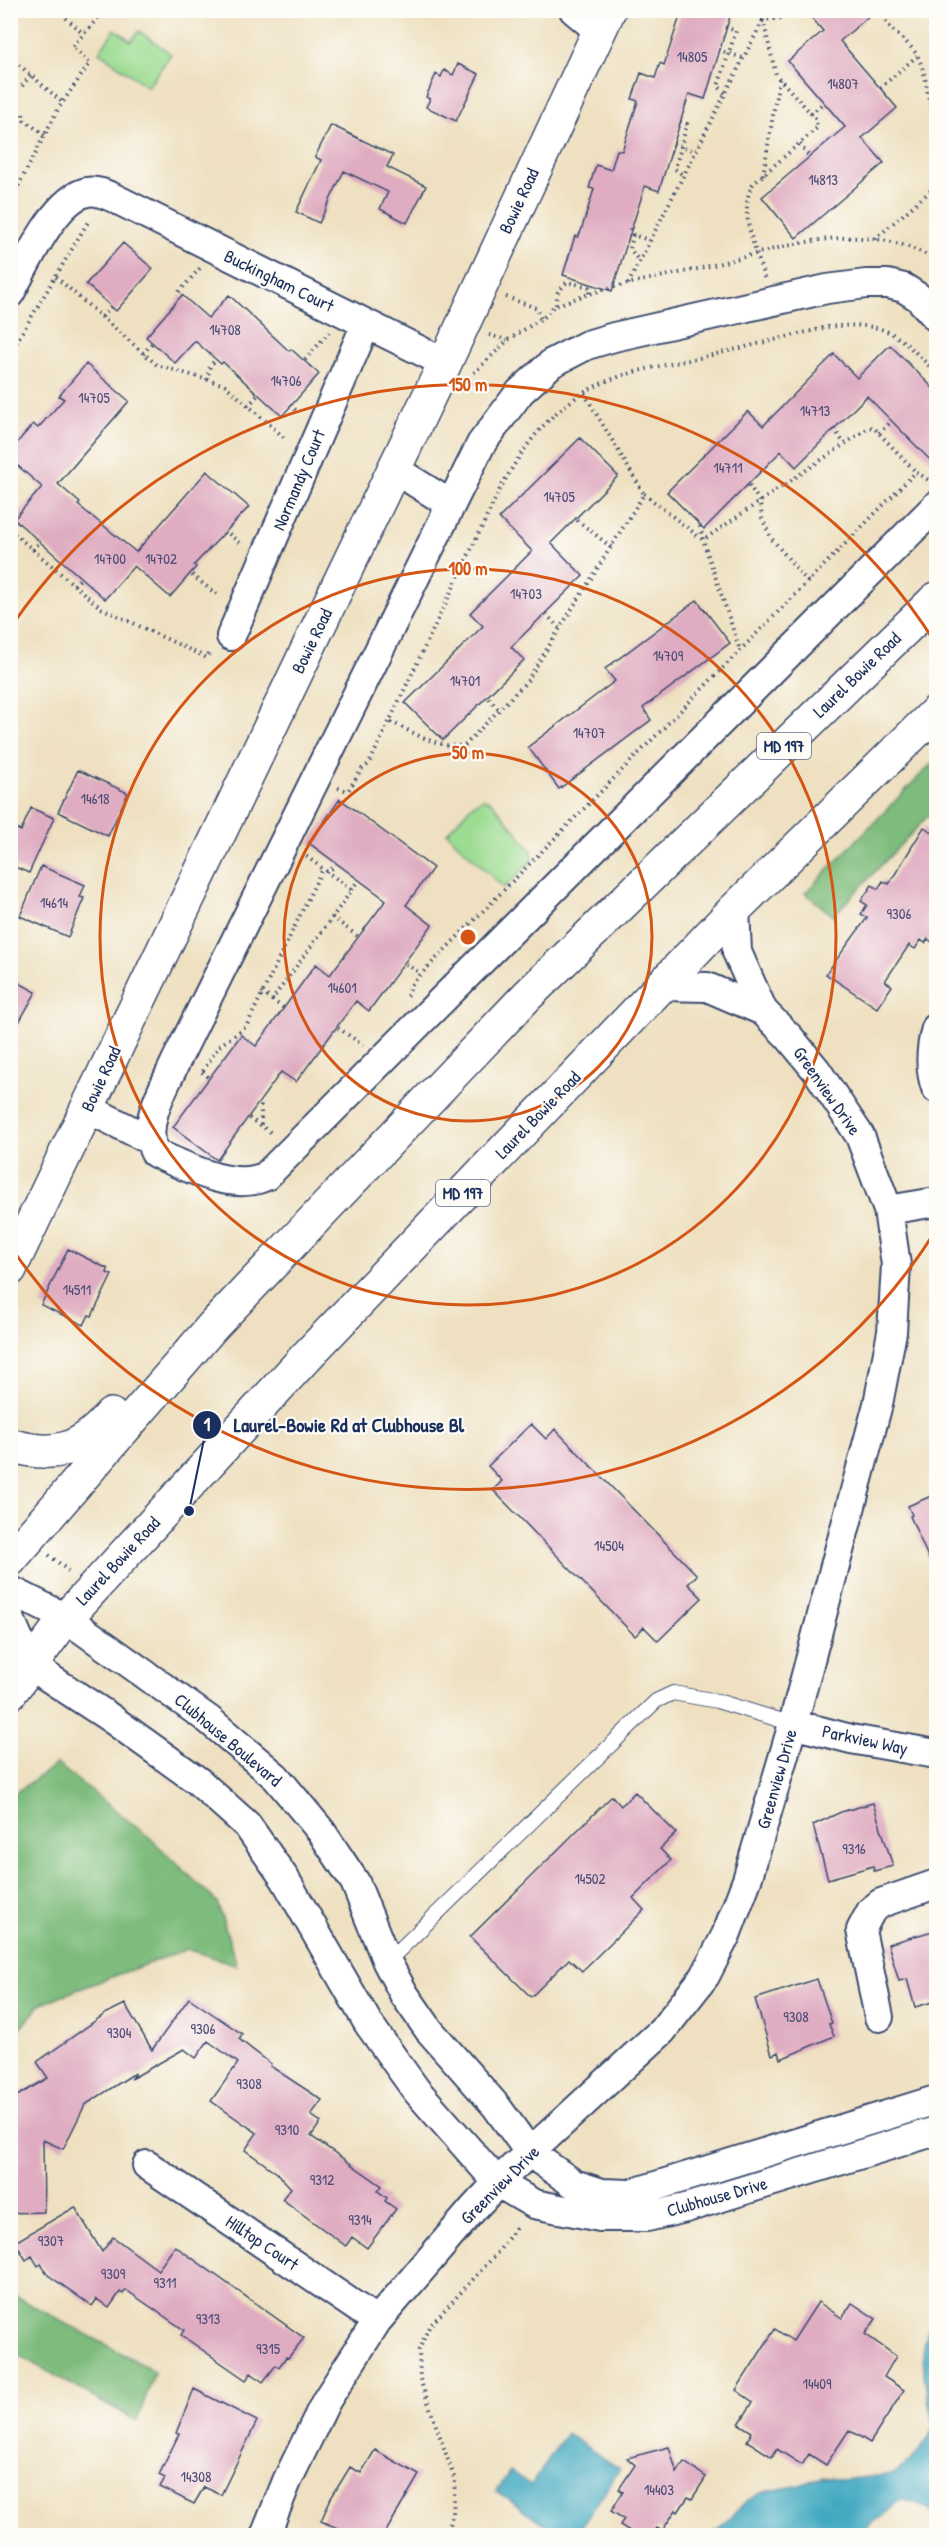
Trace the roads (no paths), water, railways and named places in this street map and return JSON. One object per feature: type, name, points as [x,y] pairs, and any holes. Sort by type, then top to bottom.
[{"type":"main road","name":"Bowie Road","points":[[10,1269],[394,469],[458,369],[480,285],[604,21]]},
{"type":"main road","name":"Laurel Bowie Road","points":[[10,1560],[213,1326],[527,996],[936,599]]},
{"type":"main road","name":"Laurel Bowie Road","points":[[10,1693],[66,1618],[304,1359],[735,909],[936,712]]},
{"type":"main road","points":[[10,1445],[43,1452],[61,1451],[79,1445],[103,1424],[176,1342],[192,1329],[213,1326]]},
{"type":"street","points":[[573,10],[604,21]]},
{"type":"street","name":"Buckingham Court","points":[[10,292],[42,237],[66,204],[86,192],[95,191],[103,205],[366,324],[458,369]]},
{"type":"street","points":[[936,317],[918,297],[904,288],[888,284],[827,288],[587,345],[552,363],[520,392],[493,424],[450,504],[291,834],[176,1061],[154,1114],[150,1140],[155,1153],[228,1181],[249,1182],[266,1176],[936,506]]},
{"type":"street","name":"Normandy Court","points":[[221,642],[310,454],[366,324]]},
{"type":"street","points":[[394,469],[450,504]]},
{"type":"street","name":"Greenview Drive","points":[[265,2535],[291,2472],[326,2401],[377,2321],[498,2183],[662,2031],[705,1976],[726,1935],[747,1880],[793,1724],[887,1366],[894,1313],[896,1265],[888,1210],[860,1136],[842,1107],[789,1037],[762,1011],[737,952],[735,909]]},
{"type":"street","points":[[661,986],[707,987],[724,992],[762,1011]]},
{"type":"street","points":[[936,1028],[931,1058],[936,1088]]},
{"type":"street","points":[[87,1108],[150,1140]]},
{"type":"street","points":[[888,1210],[936,1202]]},
{"type":"street","name":"Clubhouse Boulevard","points":[[10,1590],[66,1618],[209,1720],[276,1777],[321,1831],[354,1882],[387,1962],[404,1994],[429,2030],[496,2106],[530,2153]]},
{"type":"street","points":[[10,1619],[31,1666],[198,1781],[247,1825],[285,1879],[368,2023],[416,2090],[498,2183]]},
{"type":"street","name":"Parkview Way","points":[[793,1724],[851,1739],[936,1754]]},
{"type":"street","points":[[879,2017],[861,1930],[871,1911],[881,1903],[936,1884]]},
{"type":"street","name":"Clubhouse Drive","points":[[530,2153],[574,2184],[602,2193],[630,2194],[936,2100]]},
{"type":"street","name":"Clubhouse Drive","points":[[498,2183],[534,2204],[600,2217],[647,2217],[686,2208],[936,2131]]},
{"type":"street","name":"Hilltop Court","points":[[147,2164],[377,2321]]},
{"type":"lane","points":[[387,1962],[656,1701],[673,1693],[717,1701],[793,1724]]},
{"type":"water","points":[[936,2304],[936,2516],[925,2506],[904,2500],[897,2502],[885,2515],[855,2535],[713,2535],[746,2501],[764,2492],[800,2485],[822,2477],[843,2480],[893,2474],[911,2461],[928,2439],[933,2427],[924,2375],[923,2345]]},
{"type":"water","points":[[566,2433],[620,2469],[576,2535],[562,2535],[496,2492],[510,2471],[531,2485]]},
{"type":"place","name":"Laurel-Bowie Rd at Clubhouse Bl","points":[[189,1511]]}]
